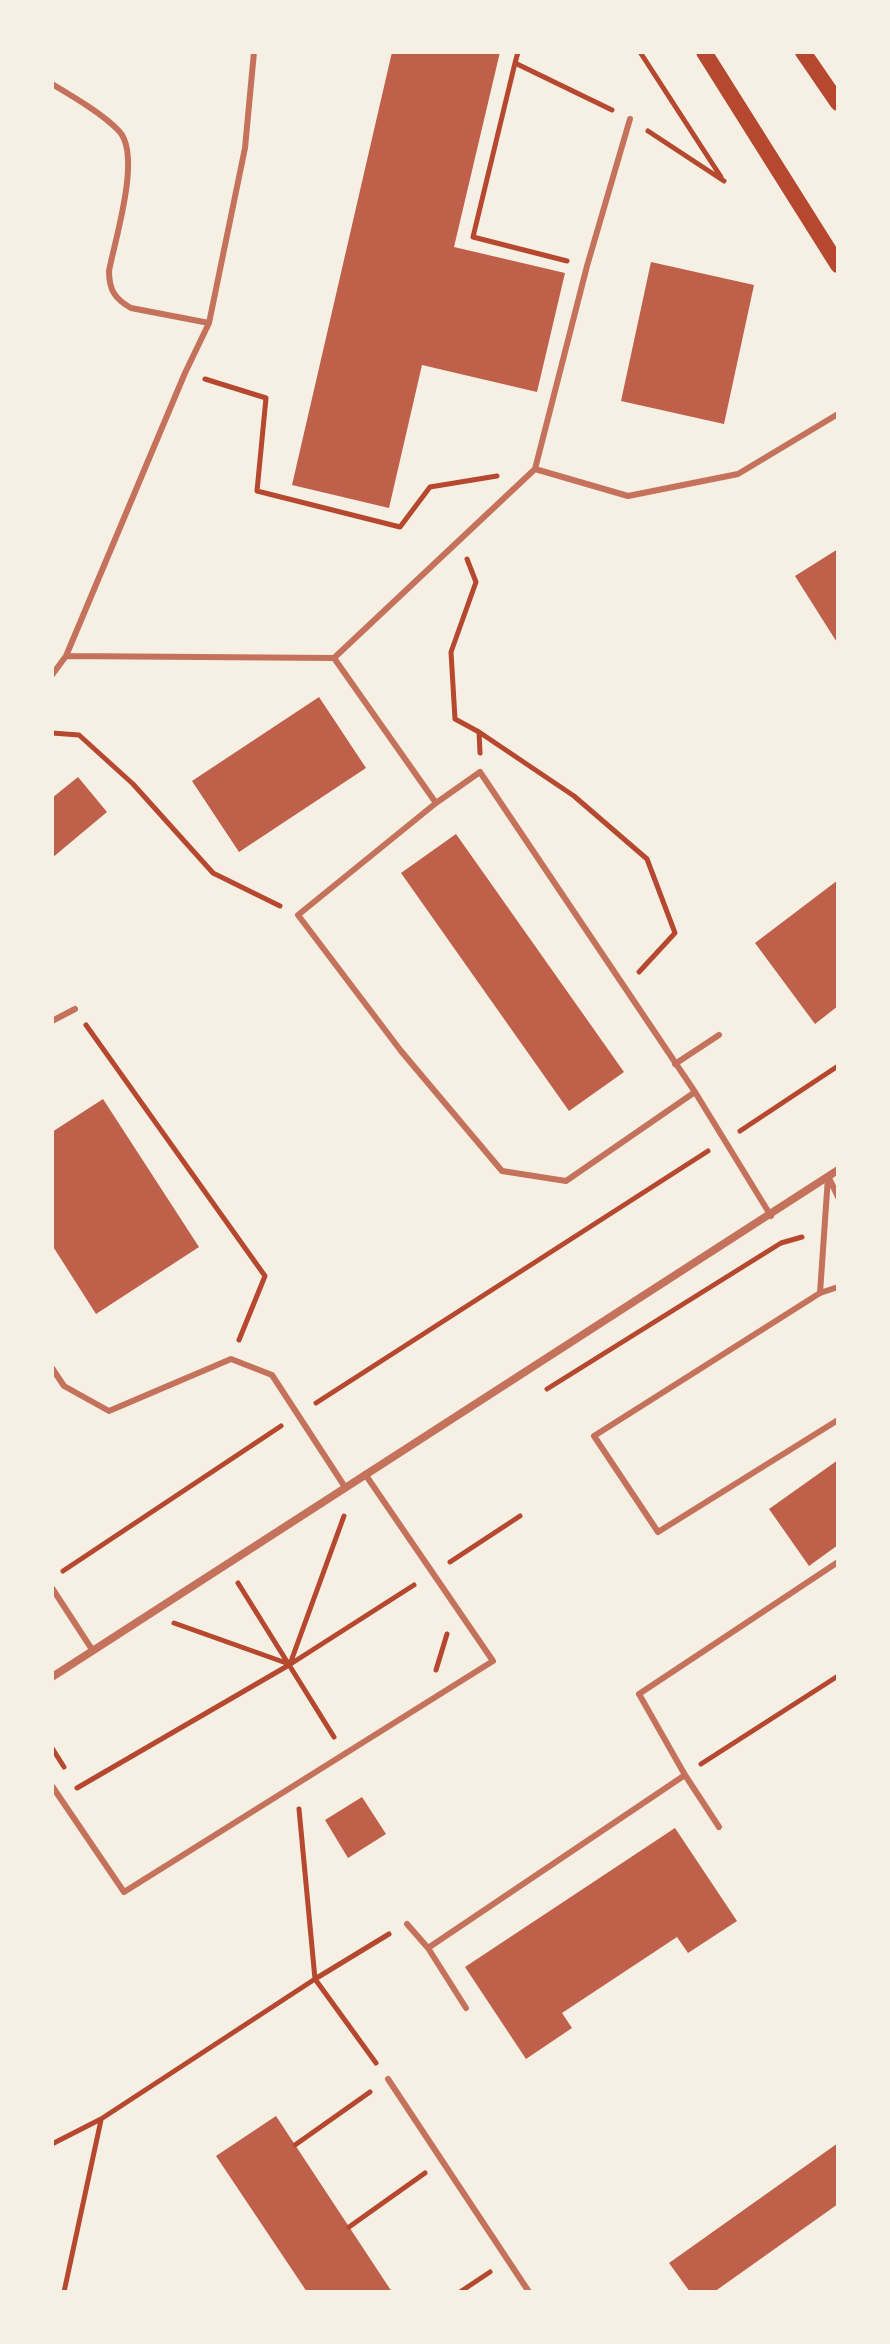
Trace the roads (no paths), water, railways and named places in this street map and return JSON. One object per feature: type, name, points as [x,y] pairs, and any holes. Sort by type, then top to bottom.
[{"type":"main road","points":[[704,52],[838,265]]},
{"type":"main road","points":[[803,52],[838,103]]},
{"type":"street","points":[[52,1677],[838,1170]]},
{"type":"lane","points":[[52,675],[66,656],[209,323],[245,148],[254,52]]},
{"type":"lane","points":[[52,84],[118,129],[127,146],[128,171],[109,271],[112,293],[131,308],[209,323]]},
{"type":"lane","points":[[66,656],[334,658],[535,469],[587,266],[630,119]]},
{"type":"lane","points":[[535,469],[628,496],[738,474],[838,414]]},
{"type":"lane","points":[[334,658],[436,803]]},
{"type":"lane","points":[[695,1092],[566,1181],[502,1171],[401,1051],[298,915],[436,803],[480,772],[695,1092],[771,1216]]},
{"type":"lane","points":[[52,1021],[75,1009]]},
{"type":"lane","points":[[675,1064],[719,1035]]},
{"type":"lane","points":[[828,1177],[838,1197]]},
{"type":"lane","points":[[820,1293],[828,1177]]},
{"type":"lane","points":[[838,1287],[820,1293],[594,1436],[658,1532],[838,1420]]},
{"type":"lane","points":[[52,1368],[64,1386],[109,1411],[231,1359],[272,1375],[345,1487]]},
{"type":"lane","points":[[52,1786],[124,1892],[493,1661],[365,1474]]},
{"type":"lane","points":[[719,1827],[639,1694],[838,1562]]},
{"type":"lane","points":[[52,1588],[93,1651]]},
{"type":"lane","points":[[428,1948],[685,1775]]},
{"type":"lane","points":[[407,1924],[428,1948],[466,2008]]},
{"type":"lane","points":[[388,2079],[529,2292]]}]
